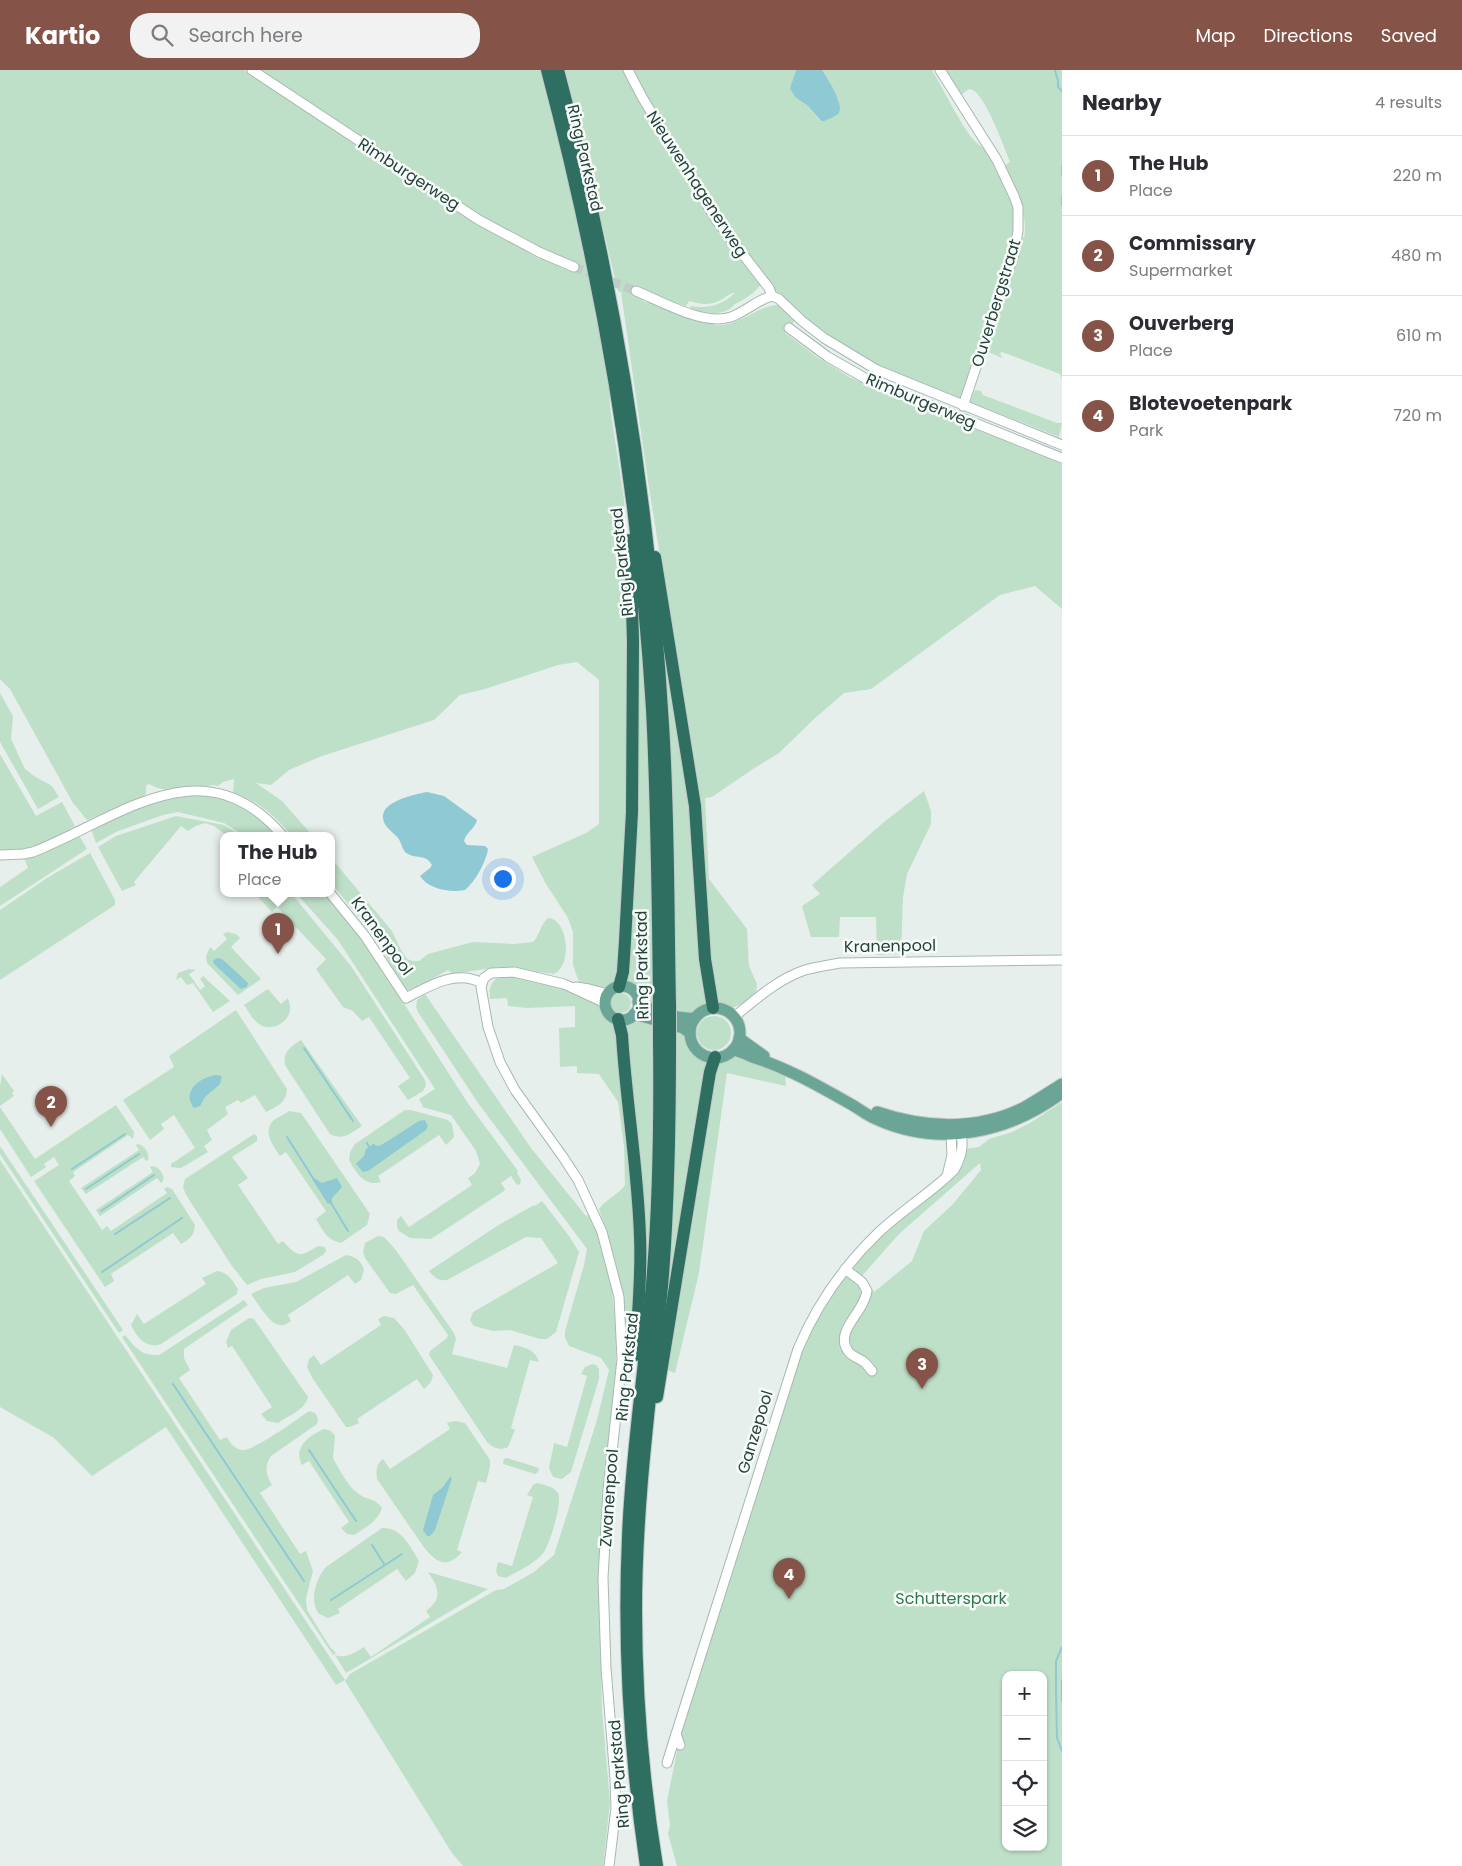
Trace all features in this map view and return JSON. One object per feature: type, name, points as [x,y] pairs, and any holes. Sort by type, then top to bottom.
[{"type":"highway","name":"Ring Parkstad","points":[[547,70],[580,208],[637,499]]},
{"type":"highway","name":"Ring Parkstad","points":[[558,70],[583,168],[610,295],[628,397],[652,709],[670,1127],[668,1205],[662,1285],[643,1465],[636,1608],[637,1666],[643,1756],[657,1866]]},
{"type":"highway","points":[[619,987],[624,949],[632,812],[633,650],[630,559],[637,499]]},
{"type":"highway","points":[[637,499],[660,575],[695,806],[705,959],[713,1008]]},
{"type":"highway","points":[[618,1019],[622,1035],[637,1169],[640,1238],[635,1443]]},
{"type":"highway","name":"Ring Parkstad","points":[[646,1866],[633,1758],[626,1642],[628,1528],[652,1285],[665,1040]]},
{"type":"highway","points":[[643,1465],[661,1381],[710,1072],[715,1057]]},
{"type":"main road","points":[[619,987],[626,987],[636,995],[638,1002],[634,1014],[628,1018],[618,1019],[608,1013],[606,998],[612,989],[619,987]]},
{"type":"main road","points":[[638,1002],[646,1007],[682,1018],[695,1018]]},
{"type":"main road","points":[[713,1008],[723,1009],[734,1017],[738,1023],[739,1038],[733,1050],[728,1054],[715,1057],[703,1054],[697,1050],[691,1040],[690,1033],[695,1018],[705,1010],[713,1008]]},
{"type":"main road","points":[[634,1014],[683,1028],[690,1033]]},
{"type":"main road","points":[[739,1038],[771,1062],[876,1119],[903,1129],[956,1131],[998,1127],[1042,1108],[1062,1093]]},
{"type":"main road","points":[[733,1050],[771,1062]]},
{"type":"main road","points":[[956,1131],[1010,1114],[1062,1084]]},
{"type":"street","name":"Rimburgerweg","points":[[252,70],[479,220],[538,252],[574,267]]},
{"type":"street","name":"Nieuwenhagenerweg","points":[[628,70],[642,97],[717,221],[769,288],[772,296],[824,338],[855,358],[892,377],[1062,445]]},
{"type":"street","name":"Ouverbergstraat","points":[[940,70],[997,160],[1018,207],[1018,231],[1014,254],[963,406]]},
{"type":"street","points":[[636,291],[695,315],[714,320],[733,316],[772,296]]},
{"type":"street","name":"Rimburgerweg","points":[[789,328],[828,357],[870,381],[918,402],[1062,458]]},
{"type":"street","points":[[0,855],[33,852],[134,805],[166,794],[191,790],[209,790],[239,800],[269,820],[279,832]]},
{"type":"street","name":"Kranenpool","points":[[333,897],[366,936],[406,998],[428,986],[453,978],[464,977],[482,983]]},
{"type":"street","name":"Kranenpool","points":[[734,1017],[783,980],[805,970],[840,963],[1062,960]]},
{"type":"street","points":[[482,983],[490,973],[507,971],[547,978],[573,987],[586,995],[606,998]]},
{"type":"street","name":"Zwanenpool","points":[[482,983],[481,995],[487,1022],[500,1062],[515,1090],[578,1180],[602,1232],[619,1297],[622,1359],[607,1508],[604,1578],[605,1659],[616,1808],[609,1866]]},
{"type":"street","name":"Ganzepool","points":[[667,1762],[798,1349],[807,1328],[845,1269],[878,1234],[947,1176],[956,1131]]},
{"type":"street","points":[[845,1269],[862,1282],[867,1291],[862,1307],[847,1328],[845,1335],[846,1346],[849,1352],[865,1362],[872,1371]]},
{"type":"street","points":[[676,1734],[680,1745]]},
{"type":"green space","points":[[0,70],[244,70],[491,232],[540,259],[541,257],[557,263],[564,269],[573,271],[574,269],[569,261],[561,257],[559,258],[501,229],[257,70],[542,70],[587,256],[609,386],[610,407],[624,499],[626,545],[635,559],[650,768],[654,893],[653,996],[676,1001],[661,631],[663,574],[621,292],[618,291],[588,166],[562,70],[796,70],[792,82],[795,97],[808,106],[820,121],[839,101],[822,70],[932,70],[971,137],[994,158],[1010,195],[1017,226],[1017,235],[1024,238],[1023,211],[1004,166],[1010,162],[989,112],[973,90],[969,89],[958,97],[943,70],[1062,70],[1062,379],[1060,374],[1002,352],[1000,353],[1002,358],[979,348],[961,401],[880,366],[830,337],[806,320],[765,278],[749,296],[729,309],[718,313],[690,308],[691,306],[704,307],[715,305],[725,301],[735,293],[709,304],[689,301],[686,306],[658,298],[646,290],[638,288],[637,295],[645,302],[657,302],[669,309],[714,325],[732,323],[763,309],[779,305],[796,319],[785,333],[817,357],[851,378],[1062,463],[1062,609],[1035,586],[1000,595],[871,689],[844,693],[779,753],[712,797],[705,798],[709,879],[747,929],[749,966],[757,984],[756,994],[747,1001],[733,1007],[717,1002],[687,1016],[646,1002],[636,989],[624,982],[605,987],[591,986],[579,982],[573,965],[573,932],[568,918],[546,884],[532,857],[586,833],[599,824],[599,680],[577,662],[558,665],[485,689],[460,695],[434,720],[322,756],[289,770],[271,785],[256,783],[282,801],[309,832],[288,832],[279,821],[258,804],[233,793],[234,779],[223,782],[218,786],[211,785],[179,790],[161,789],[149,784],[146,786],[144,797],[87,820],[73,803],[10,689],[0,679]]},
{"type":"green space","points":[[975,390],[981,391],[983,395],[1057,423],[1062,423],[1059,437],[970,402]]},
{"type":"green space","points":[[0,693],[13,716],[11,739],[25,769],[52,786],[59,797],[38,809],[0,742]]},
{"type":"green space","points":[[0,754],[36,816],[62,802],[75,826],[32,847],[2,851],[0,849]]},
{"type":"green space","points":[[924,791],[931,811],[931,824],[907,874],[903,897],[901,954],[877,955],[876,917],[840,917],[839,937],[811,937],[802,906],[820,894],[812,885],[884,822]]},
{"type":"green space","points":[[188,794],[227,800],[246,809],[273,832],[238,832],[224,823],[178,812],[163,815],[116,832],[96,843],[91,829],[156,801]]},
{"type":"green space","points":[[176,816],[224,825],[234,832],[222,832],[214,826],[205,823],[188,831],[181,826],[134,882],[136,885],[122,891],[98,847],[116,836]]},
{"type":"green space","points":[[79,835],[87,849],[0,906],[0,887],[28,868],[24,858],[43,853]]},
{"type":"green space","points":[[90,853],[115,900],[115,905],[0,980],[0,910],[47,878]]},
{"type":"green space","points":[[335,863],[392,931],[407,959],[419,961],[428,954],[473,942],[514,944],[533,942],[548,918],[555,920],[560,926],[566,943],[566,953],[560,969],[554,974],[498,967],[453,974],[448,970],[413,990],[406,990],[400,983],[378,941],[335,888]]},
{"type":"green space","points":[[258,897],[294,897],[351,966],[425,1080],[426,1085],[423,1091],[408,1100],[398,1086],[410,1078],[369,1017],[362,1021],[353,1011],[343,1007],[316,969],[326,959],[277,907],[272,912]]},
{"type":"green space","points":[[300,897],[328,897],[362,938],[467,1102],[518,1171],[517,1173],[521,1180],[520,1184],[517,1185],[511,1176],[501,1183],[505,1189],[504,1191],[431,1239],[410,1238],[399,1231],[397,1220],[401,1216],[409,1227],[472,1185],[468,1178],[475,1173],[480,1164],[476,1151],[451,1115],[422,1107],[419,1099],[435,1089],[338,940]]},
{"type":"green space","points":[[227,932],[236,934],[240,938],[231,947],[261,979],[238,995],[207,963],[206,956],[210,947],[214,951],[227,939],[223,934]]},
{"type":"green space","points":[[189,969],[196,970],[189,974],[200,990],[205,986],[200,979],[203,976],[230,1001],[213,1012],[193,983],[187,985],[181,977],[176,980],[178,973]]},
{"type":"green space","points":[[501,976],[512,976],[557,986],[599,1004],[605,1014],[615,1023],[635,1190],[634,1348],[625,1346],[623,1307],[618,1274],[599,1209],[625,1185],[624,1147],[618,1102],[599,1074],[577,1073],[577,1066],[560,1067],[559,1028],[575,1027],[575,1006],[527,1008],[508,1006],[507,998],[490,999],[491,985],[494,980]]},
{"type":"green space","points":[[268,989],[281,1004],[288,998],[290,1007],[289,1015],[286,1019],[273,1027],[263,1026],[257,1022],[244,1005]]},
{"type":"green space","points":[[621,993],[628,996],[631,1003],[628,1010],[621,1013],[614,1010],[611,1003],[614,996]]},
{"type":"green space","points":[[425,994],[531,1148],[586,1216],[590,1214],[597,1230],[611,1281],[616,1329],[616,1372],[601,1520],[599,1583],[602,1711],[610,1802],[603,1866],[463,1866],[452,1853],[345,1681],[350,1674],[496,1590],[504,1589],[534,1572],[554,1555],[597,1420],[609,1370],[601,1358],[569,1346],[565,1338],[565,1331],[587,1249],[478,1103],[418,1012],[416,1007],[417,1000]]},
{"type":"green space","points":[[236,1010],[287,1089],[285,1098],[278,1106],[266,1112],[255,1095],[241,1103],[238,1100],[225,1107],[228,1114],[207,1130],[212,1140],[204,1146],[208,1152],[181,1168],[171,1167],[171,1164],[195,1148],[174,1115],[161,1124],[164,1129],[150,1140],[123,1100],[174,1067],[169,1056]]},
{"type":"green space","points":[[714,1016],[726,1021],[731,1033],[726,1045],[714,1050],[702,1045],[697,1033],[702,1021]]},
{"type":"green space","points":[[635,1018],[653,1020],[655,1154],[649,1248],[643,1300],[623,1023]]},
{"type":"green space","points":[[676,1029],[686,1037],[690,1047],[699,1057],[709,1061],[667,1323],[665,1298],[674,1181]]},
{"type":"green space","points":[[301,1040],[362,1126],[339,1137],[330,1134],[285,1065],[286,1053]]},
{"type":"green space","points":[[740,1055],[785,1074],[786,1086],[727,1073],[699,1273],[675,1373],[666,1370],[714,1065],[722,1059]]},
{"type":"green space","points":[[2,1074],[14,1091],[12,1093],[14,1096],[0,1106],[0,1086]]},
{"type":"green space","name":"Schutterspark","points":[[1062,1102],[1062,1866],[677,1866],[668,1834],[670,1825],[667,1801],[682,1726],[799,1359],[807,1341],[825,1306],[859,1259],[887,1231],[950,1180],[955,1174],[964,1149],[979,1147],[989,1139],[1012,1132],[1030,1123]],"holes":[[[980,1163],[981,1170],[953,1204],[924,1231],[912,1261],[874,1292],[861,1277],[899,1234]]]},
{"type":"green space","points":[[116,1105],[134,1132],[133,1139],[128,1135],[73,1172],[75,1176],[69,1181],[102,1230],[107,1226],[111,1231],[167,1193],[164,1189],[167,1187],[172,1189],[195,1225],[193,1235],[187,1240],[181,1244],[173,1233],[111,1274],[114,1281],[105,1287],[34,1181],[59,1165],[54,1157],[44,1164],[46,1167],[31,1177],[0,1129],[0,1107],[35,1159]]},
{"type":"green space","points":[[405,1110],[448,1120],[452,1124],[454,1137],[446,1145],[439,1135],[378,1176],[381,1182],[366,1181],[358,1174],[349,1160],[350,1152],[355,1144]]},
{"type":"green space","points":[[289,1111],[301,1113],[370,1214],[367,1225],[341,1243],[329,1237],[323,1231],[316,1219],[326,1211],[286,1152],[280,1156],[270,1140],[269,1131],[272,1122]]},
{"type":"green space","points":[[254,1134],[257,1136],[257,1141],[232,1157],[248,1178],[238,1185],[278,1244],[283,1241],[299,1254],[303,1254],[318,1246],[325,1247],[326,1251],[323,1255],[295,1272],[261,1279],[247,1285],[232,1266],[186,1195],[183,1187],[185,1179]]},
{"type":"green space","points":[[138,1144],[146,1150],[148,1160],[146,1161],[143,1157],[86,1194],[81,1188],[139,1150],[136,1145]]},
{"type":"green space","points":[[0,1146],[123,1330],[119,1333],[0,1154]]},
{"type":"green space","points":[[0,1160],[345,1680],[336,1685],[166,1427],[92,1476],[54,1438],[0,1407]]},
{"type":"green space","points":[[153,1166],[162,1174],[163,1181],[161,1183],[157,1178],[100,1216],[96,1210],[153,1172],[150,1167]]},
{"type":"green space","points":[[542,1201],[579,1252],[556,1332],[547,1339],[540,1339],[510,1330],[493,1331],[474,1326],[470,1320],[473,1312],[558,1263],[541,1238],[526,1237],[447,1280],[441,1280],[433,1276],[429,1271],[497,1226]]},
{"type":"green space","points":[[378,1236],[384,1237],[395,1249],[454,1333],[456,1339],[452,1354],[507,1368],[514,1345],[530,1350],[535,1354],[539,1362],[530,1360],[511,1428],[515,1430],[508,1447],[497,1448],[487,1442],[429,1355],[430,1351],[447,1338],[448,1335],[413,1285],[396,1294],[390,1293],[365,1258],[363,1252],[365,1243]]},
{"type":"green space","points":[[346,1255],[360,1261],[364,1270],[361,1280],[355,1284],[348,1275],[288,1315],[291,1321],[286,1324],[280,1325],[272,1321],[251,1294],[264,1288],[296,1282]]},
{"type":"green space","points":[[217,1271],[229,1277],[238,1289],[237,1294],[161,1344],[150,1345],[139,1338],[131,1325],[137,1314],[144,1324],[206,1284],[202,1278]]},
{"type":"green space","points":[[244,1300],[248,1305],[184,1349],[184,1358],[190,1370],[179,1378],[220,1440],[227,1437],[232,1445],[241,1450],[265,1441],[309,1411],[315,1413],[318,1418],[317,1424],[271,1456],[267,1464],[267,1471],[272,1485],[260,1493],[300,1554],[306,1551],[313,1571],[306,1598],[307,1610],[330,1647],[336,1653],[333,1655],[122,1337],[125,1335],[135,1347],[143,1352],[159,1355]]},
{"type":"green space","points":[[384,1316],[394,1318],[404,1329],[433,1375],[431,1382],[424,1389],[417,1379],[357,1419],[359,1423],[346,1427],[313,1379],[307,1367],[309,1359],[314,1355],[321,1365],[381,1325],[378,1319]]},
{"type":"green space","points":[[249,1318],[254,1319],[308,1397],[300,1409],[278,1423],[267,1421],[261,1414],[272,1407],[232,1346],[228,1348],[226,1342],[231,1330]]},
{"type":"green space","points":[[592,1364],[596,1365],[599,1369],[599,1379],[571,1472],[562,1479],[553,1477],[549,1468],[554,1443],[567,1447],[587,1376],[581,1374],[585,1367]]},
{"type":"green space","points":[[455,1421],[465,1423],[490,1460],[490,1467],[486,1483],[478,1481],[457,1550],[462,1552],[451,1561],[441,1562],[423,1546],[377,1479],[377,1470],[379,1463],[383,1459],[390,1469],[450,1429],[447,1423]]},
{"type":"green space","points":[[324,1429],[331,1431],[335,1436],[333,1458],[349,1484],[359,1494],[376,1502],[382,1508],[380,1513],[367,1527],[354,1535],[347,1534],[341,1528],[349,1522],[309,1461],[302,1465],[300,1459],[299,1453],[304,1443]]},
{"type":"green space","points":[[507,1458],[539,1468],[538,1472],[535,1474],[503,1464],[504,1459]]},
{"type":"green space","points":[[537,1483],[554,1489],[558,1493],[559,1498],[555,1522],[547,1547],[536,1560],[526,1567],[506,1578],[498,1576],[496,1571],[498,1562],[512,1566],[533,1497],[527,1495],[533,1485]]},
{"type":"green space","points":[[382,1528],[395,1531],[404,1538],[419,1561],[415,1573],[406,1581],[397,1569],[338,1609],[340,1613],[328,1618],[319,1614],[314,1603],[314,1596],[322,1572],[326,1567]]},
{"type":"green space","points":[[428,1572],[488,1589],[346,1673],[335,1655],[346,1656],[364,1647],[371,1657],[430,1617],[426,1611],[435,1602],[437,1588]]},
{"type":"water","points":[[796,70],[822,70],[838,99],[840,110],[838,114],[821,121],[808,106],[795,97],[790,88]]},
{"type":"water","points":[[427,792],[444,796],[477,820],[464,841],[467,845],[485,846],[488,849],[480,871],[465,890],[440,889],[428,884],[420,876],[430,868],[432,865],[430,862],[427,859],[406,853],[398,838],[387,827],[383,819],[384,812],[388,806],[412,795]]},
{"type":"water","points":[[217,958],[222,959],[244,979],[248,983],[247,987],[241,989],[214,964],[213,961]]},
{"type":"water","points":[[215,1075],[222,1076],[220,1084],[205,1097],[200,1106],[194,1108],[190,1096],[194,1086],[198,1082]]},
{"type":"water","points":[[425,1120],[428,1126],[426,1130],[368,1171],[363,1172],[356,1164],[364,1156],[366,1149],[373,1144],[378,1146],[383,1144],[419,1121]]},
{"type":"water","points":[[314,1178],[322,1183],[337,1178],[342,1187],[332,1198],[332,1202],[328,1204],[312,1179]]},
{"type":"water","points":[[450,1477],[452,1478],[435,1530],[430,1536],[427,1536],[423,1530],[433,1495],[442,1488]]},
{"type":"waterway","points":[[1055,70],[1058,87],[1062,91]]},
{"type":"waterway","points":[[1062,166],[1062,175]]},
{"type":"waterway","points":[[1062,197],[1062,205]]},
{"type":"waterway","points":[[304,1048],[353,1121]]},
{"type":"waterway","points":[[72,1169],[125,1134]]},
{"type":"waterway","points":[[287,1137],[313,1178]]},
{"type":"waterway","points":[[367,1143],[369,1147]]},
{"type":"waterway","points":[[86,1189],[139,1154]]},
{"type":"waterway","points":[[101,1211],[154,1175]]},
{"type":"waterway","points":[[115,1234],[170,1198]]},
{"type":"waterway","points":[[331,1203],[348,1231]]},
{"type":"waterway","points":[[102,1272],[182,1218]]},
{"type":"waterway","points":[[173,1384],[304,1581]]},
{"type":"waterway","points":[[309,1450],[356,1521]]},
{"type":"waterway","points":[[372,1545],[384,1564]]},
{"type":"waterway","points":[[331,1600],[402,1554]]},
{"type":"waterway","points":[[1062,1647],[1056,1661],[1057,1738],[1062,1751]]},
{"type":"waterway","points":[[1062,1680],[1062,1701]]},
{"type":"tunnel","points":[[574,267],[636,291]]},
{"type":"place","name":"The Hub","points":[[278,954]]},
{"type":"place","name":"Commissary","points":[[51,1127]]},
{"type":"place","name":"Ouverberg","points":[[922,1389]]},
{"type":"place","name":"Blotevoetenpark","points":[[789,1599]]}]
